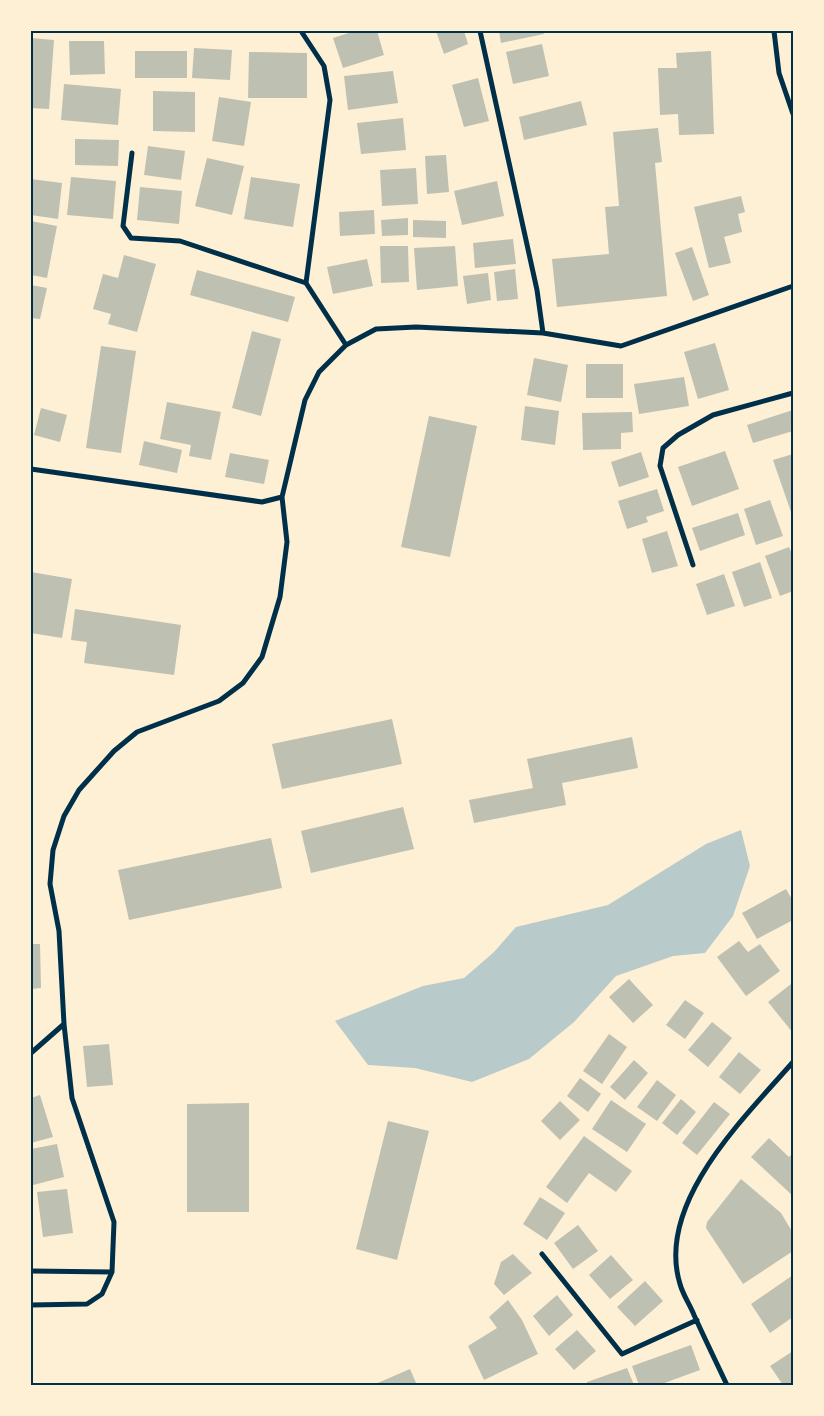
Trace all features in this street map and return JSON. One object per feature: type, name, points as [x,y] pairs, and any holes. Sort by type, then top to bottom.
[{"type":"street","points":[[301,31],[324,66],[330,100],[306,283]]},
{"type":"street","points":[[480,31],[534,281],[543,334]]},
{"type":"street","points":[[774,31],[779,73],[793,114]]},
{"type":"street","points":[[132,153],[122,226],[131,238],[180,241],[306,283],[346,346]]},
{"type":"street","points":[[31,1305],[87,1304],[102,1294],[112,1272],[114,1222],[72,1098],[64,1024],[59,931],[50,884],[52,850],[64,816],[79,790],[114,751],[137,732],[219,700],[242,683],[262,657],[280,597],[286,542],[282,497],[305,400],[319,372],[346,346],[376,329],[416,327],[543,334],[621,346],[793,286]]},
{"type":"street","points":[[694,565],[660,466],[663,448],[678,435],[713,415],[793,393]]},
{"type":"street","points":[[31,470],[262,502],[282,497]]},
{"type":"street","points":[[31,1053],[64,1024]]},
{"type":"street","points":[[727,1385],[680,1284],[676,1261],[678,1239],[692,1191],[722,1144],[793,1062]]},
{"type":"street","points":[[542,1254],[622,1354],[697,1320]]},
{"type":"street","points":[[31,1271],[112,1272]]},
{"type":"shaded area","points":[[741,830],[750,866],[733,916],[705,953],[673,956],[616,976],[574,1022],[529,1059],[472,1082],[415,1068],[368,1065],[335,1021],[423,986],[464,978],[494,952],[516,927],[608,905],[706,844]]},
{"type":"building","points":[[355,31],[377,31],[384,55],[343,68],[333,38]]},
{"type":"building","points":[[436,31],[464,31],[468,44],[444,54]]},
{"type":"building","points":[[499,31],[543,31],[544,34],[501,43]]},
{"type":"building","points":[[31,38],[54,40],[49,109],[31,108]]},
{"type":"building","points":[[69,41],[104,41],[105,74],[70,75]]},
{"type":"building","points":[[542,44],[549,76],[513,84],[506,52]]},
{"type":"building","points":[[194,48],[232,50],[230,80],[192,78]]},
{"type":"building","points":[[135,51],[187,51],[187,78],[135,78]]},
{"type":"building","points":[[711,51],[714,134],[679,135],[678,114],[660,115],[658,68],[677,68],[676,53]]},
{"type":"building","points":[[249,52],[307,53],[307,98],[248,98]]},
{"type":"building","points":[[393,71],[398,103],[348,110],[344,76]]},
{"type":"building","points":[[478,78],[489,121],[464,127],[452,85]]},
{"type":"building","points":[[64,84],[121,89],[118,125],[61,120]]},
{"type":"building","points":[[153,91],[195,92],[195,132],[153,131]]},
{"type":"building","points":[[219,97],[251,102],[244,146],[212,141]]},
{"type":"building","points":[[581,101],[587,125],[524,140],[519,117]]},
{"type":"building","points":[[403,118],[406,150],[361,154],[357,123]]},
{"type":"building","points":[[658,128],[662,162],[655,163],[667,296],[557,307],[552,259],[609,254],[605,207],[619,206],[613,132]]},
{"type":"building","points":[[75,139],[119,140],[118,166],[75,165]]},
{"type":"building","points":[[148,146],[185,151],[181,180],[144,175]]},
{"type":"building","points":[[446,155],[449,192],[427,194],[425,156]]},
{"type":"building","points":[[207,158],[244,166],[232,215],[195,206]]},
{"type":"building","points":[[416,168],[418,204],[382,206],[380,170]]},
{"type":"building","points":[[71,177],[116,181],[113,219],[67,215]]},
{"type":"building","points":[[251,177],[300,184],[293,227],[244,219]]},
{"type":"building","points":[[31,179],[62,183],[58,219],[31,215]]},
{"type":"building","points":[[497,181],[504,216],[462,225],[454,191]]},
{"type":"building","points":[[140,187],[182,191],[179,224],[137,220]]},
{"type":"building","points":[[741,196],[745,212],[738,214],[742,232],[724,237],[731,263],[709,268],[694,207]]},
{"type":"building","points":[[374,210],[375,234],[340,236],[339,212]]},
{"type":"building","points":[[408,218],[408,235],[382,236],[381,220]]},
{"type":"building","points":[[413,220],[446,221],[446,238],[413,237]]},
{"type":"building","points":[[31,221],[57,226],[47,278],[31,275]]},
{"type":"building","points":[[513,239],[516,264],[475,268],[473,243]]},
{"type":"building","points":[[380,246],[408,246],[409,282],[381,283]]},
{"type":"building","points":[[455,246],[458,286],[417,290],[414,248]]},
{"type":"building","points":[[692,247],[709,295],[693,301],[675,253]]},
{"type":"building","points":[[124,255],[156,264],[137,332],[108,324],[111,314],[93,309],[103,274],[118,278]]},
{"type":"building","points":[[367,259],[373,286],[333,294],[327,267]]},
{"type":"building","points":[[515,269],[518,299],[497,301],[494,272]]},
{"type":"building","points":[[197,270],[295,297],[288,322],[190,295]]},
{"type":"building","points":[[488,273],[491,300],[467,304],[463,276]]},
{"type":"building","points":[[31,285],[47,288],[40,319],[31,318]]},
{"type":"building","points":[[252,331],[281,339],[261,416],[232,408]]},
{"type":"building","points":[[715,343],[729,390],[698,399],[684,352]]},
{"type":"building","points":[[101,346],[136,351],[121,453],[86,448]]},
{"type":"building","points":[[534,358],[568,365],[561,402],[527,395]]},
{"type":"building","points":[[586,364],[623,364],[623,398],[586,398]]},
{"type":"building","points":[[684,377],[689,406],[639,414],[634,384]]},
{"type":"building","points":[[167,402],[221,412],[211,460],[189,456],[191,445],[160,439]]},
{"type":"building","points":[[525,406],[559,411],[555,445],[521,440]]},
{"type":"building","points":[[41,408],[67,415],[60,442],[34,435]]},
{"type":"building","points":[[793,410],[793,431],[753,443],[747,425]]},
{"type":"building","points":[[632,412],[633,432],[621,433],[621,449],[583,450],[582,413]]},
{"type":"building","points":[[429,416],[477,426],[450,557],[401,547]]},
{"type":"building","points":[[144,441],[182,450],[177,473],[139,465]]},
{"type":"building","points":[[725,451],[739,489],[692,506],[678,467]]},
{"type":"building","points":[[641,452],[649,477],[619,487],[611,462]]},
{"type":"building","points":[[230,453],[269,460],[264,484],[225,477]]},
{"type":"building","points":[[793,454],[793,515],[792,515],[773,460]]},
{"type":"building","points":[[657,489],[664,511],[646,517],[648,522],[627,529],[618,501]]},
{"type":"building","points":[[770,500],[783,536],[756,545],[744,509]]},
{"type":"building","points":[[738,513],[745,535],[700,551],[692,528]]},
{"type":"building","points":[[667,531],[678,566],[652,573],[642,539]]},
{"type":"building","points":[[789,547],[793,556],[793,591],[780,596],[765,556]]},
{"type":"building","points":[[760,562],[772,598],[744,607],[732,572]]},
{"type":"building","points":[[31,572],[72,579],[62,638],[31,633]]},
{"type":"building","points":[[724,574],[735,606],[707,615],[696,584]]},
{"type":"building","points":[[75,609],[181,625],[174,675],[84,663],[87,642],[71,640]]},
{"type":"building","points":[[392,719],[402,764],[282,789],[272,744]]},
{"type":"building","points":[[632,737],[638,768],[562,783],[566,805],[474,823],[469,800],[533,788],[527,759]]},
{"type":"building","points":[[403,807],[414,849],[311,873],[301,831]]},
{"type":"building","points":[[271,838],[282,888],[129,920],[118,870]]},
{"type":"building","points":[[786,889],[793,901],[793,920],[757,939],[742,913]]},
{"type":"building","points":[[739,941],[748,952],[760,944],[780,971],[746,996],[717,957]]},
{"type":"building","points":[[31,944],[40,944],[41,988],[31,989]]},
{"type":"building","points":[[629,979],[653,1005],[633,1023],[609,997]]},
{"type":"building","points":[[791,984],[793,985],[793,1033],[768,1002]]},
{"type":"building","points":[[685,1000],[704,1013],[685,1039],[666,1025]]},
{"type":"building","points":[[712,1022],[732,1038],[708,1067],[688,1050]]},
{"type":"building","points":[[609,1034],[627,1047],[602,1084],[583,1071]]},
{"type":"building","points":[[109,1044],[113,1085],[87,1087],[83,1046]]},
{"type":"building","points":[[739,1052],[761,1070],[740,1094],[719,1077]]},
{"type":"building","points":[[634,1060],[648,1073],[625,1100],[610,1087]]},
{"type":"building","points":[[580,1078],[601,1094],[588,1112],[567,1096]]},
{"type":"building","points":[[657,1080],[676,1095],[657,1121],[637,1107]]},
{"type":"building","points":[[40,1095],[53,1137],[31,1143],[31,1098]]},
{"type":"building","points":[[681,1099],[696,1112],[677,1135],[662,1123]]},
{"type":"building","points":[[611,1100],[646,1124],[627,1152],[592,1129]]},
{"type":"building","points":[[560,1101],[580,1120],[560,1140],[541,1121]]},
{"type":"building","points":[[714,1102],[730,1114],[697,1155],[682,1143]]},
{"type":"building","points":[[249,1103],[249,1212],[187,1212],[187,1104]]},
{"type":"building","points":[[388,1121],[429,1131],[397,1260],[356,1249]]},
{"type":"building","points":[[584,1136],[632,1171],[616,1192],[589,1173],[567,1203],[546,1187]]},
{"type":"building","points":[[769,1138],[789,1157],[793,1156],[793,1196],[751,1157]]},
{"type":"building","points":[[57,1144],[64,1177],[33,1185],[31,1149]]},
{"type":"building","points":[[741,1179],[781,1213],[793,1233],[793,1251],[743,1284],[706,1228],[707,1222]]},
{"type":"building","points":[[67,1189],[73,1233],[43,1237],[37,1192]]},
{"type":"building","points":[[540,1197],[565,1213],[547,1240],[523,1224]]},
{"type":"building","points":[[578,1225],[598,1251],[573,1269],[554,1243]]},
{"type":"building","points":[[513,1254],[532,1273],[504,1295],[494,1284],[501,1262]]},
{"type":"building","points":[[611,1255],[633,1280],[610,1299],[589,1275]]},
{"type":"building","points":[[793,1275],[793,1317],[770,1333],[751,1304]]},
{"type":"building","points":[[645,1281],[663,1301],[635,1326],[617,1307]]},
{"type":"building","points":[[557,1295],[573,1315],[549,1336],[533,1316]]},
{"type":"building","points":[[508,1300],[522,1320],[538,1354],[484,1380],[468,1346],[497,1328],[489,1317]]},
{"type":"building","points":[[577,1330],[596,1351],[574,1370],[555,1349]]},
{"type":"building","points":[[691,1345],[700,1370],[659,1385],[639,1385],[632,1366]]},
{"type":"building","points":[[793,1351],[793,1385],[783,1385],[770,1366]]},
{"type":"building","points":[[627,1368],[634,1385],[588,1385],[587,1382]]},
{"type":"building","points":[[410,1369],[417,1385],[373,1385]]}]
